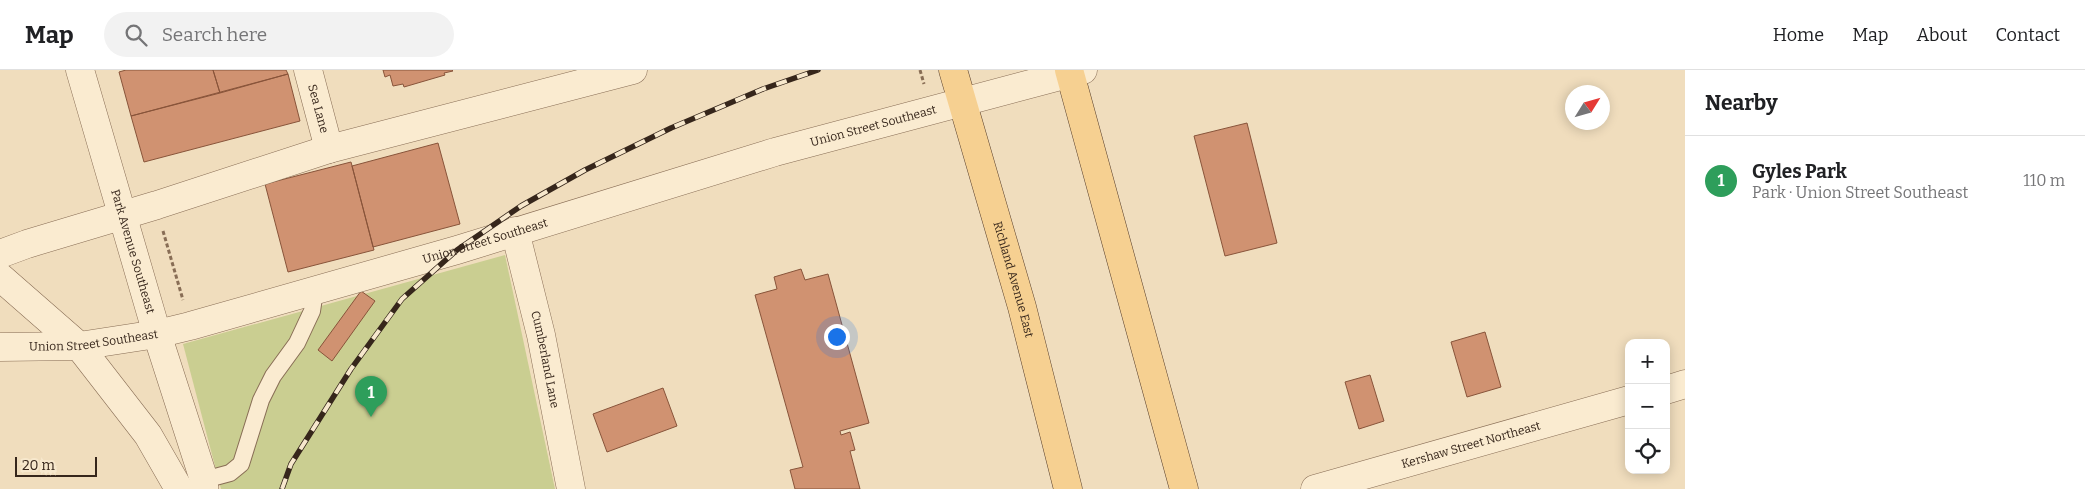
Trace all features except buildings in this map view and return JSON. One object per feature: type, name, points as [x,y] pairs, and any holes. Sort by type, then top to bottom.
[{"type":"main road","name":"Richland Avenue East","points":[[953,70],[1022,307],[1068,489]]},
{"type":"main road","points":[[1074,71],[1184,489]]},
{"type":"street","name":"Park Avenue Southeast","points":[[80,70],[157,334],[196,486]]},
{"type":"street","name":"Sea Lane","points":[[308,70],[328,149]]},
{"type":"street","points":[[0,254],[328,149],[633,70]]},
{"type":"street","name":"Union Street Southeast","points":[[0,347],[80,346],[157,334],[314,291],[515,232],[775,152],[1074,71]]},
{"type":"street","name":"Cumberland Lane","points":[[515,232],[541,335],[571,489]]},
{"type":"street","points":[[0,277],[80,346],[148,435],[196,486]]},
{"type":"street","points":[[1670,389],[1685,384]]},
{"type":"street","name":"Kershaw Street Northeast","points":[[1315,489],[1625,401]]},
{"type":"lane","points":[[196,486],[230,472],[242,464],[261,400],[273,376],[297,343],[312,311],[314,291]]},
{"type":"path","points":[[920,70],[924,85]]},
{"type":"path","points":[[162,228],[183,301]]},
{"type":"green space","points":[[505,255],[555,489],[221,489],[183,344]]},
{"type":"railway","points":[[282,489],[291,464],[351,369],[402,299],[457,250],[521,206],[585,170],[671,128],[763,89],[818,70]]},
{"type":"place","name":"Gyles Park","points":[[371,417]]}]
